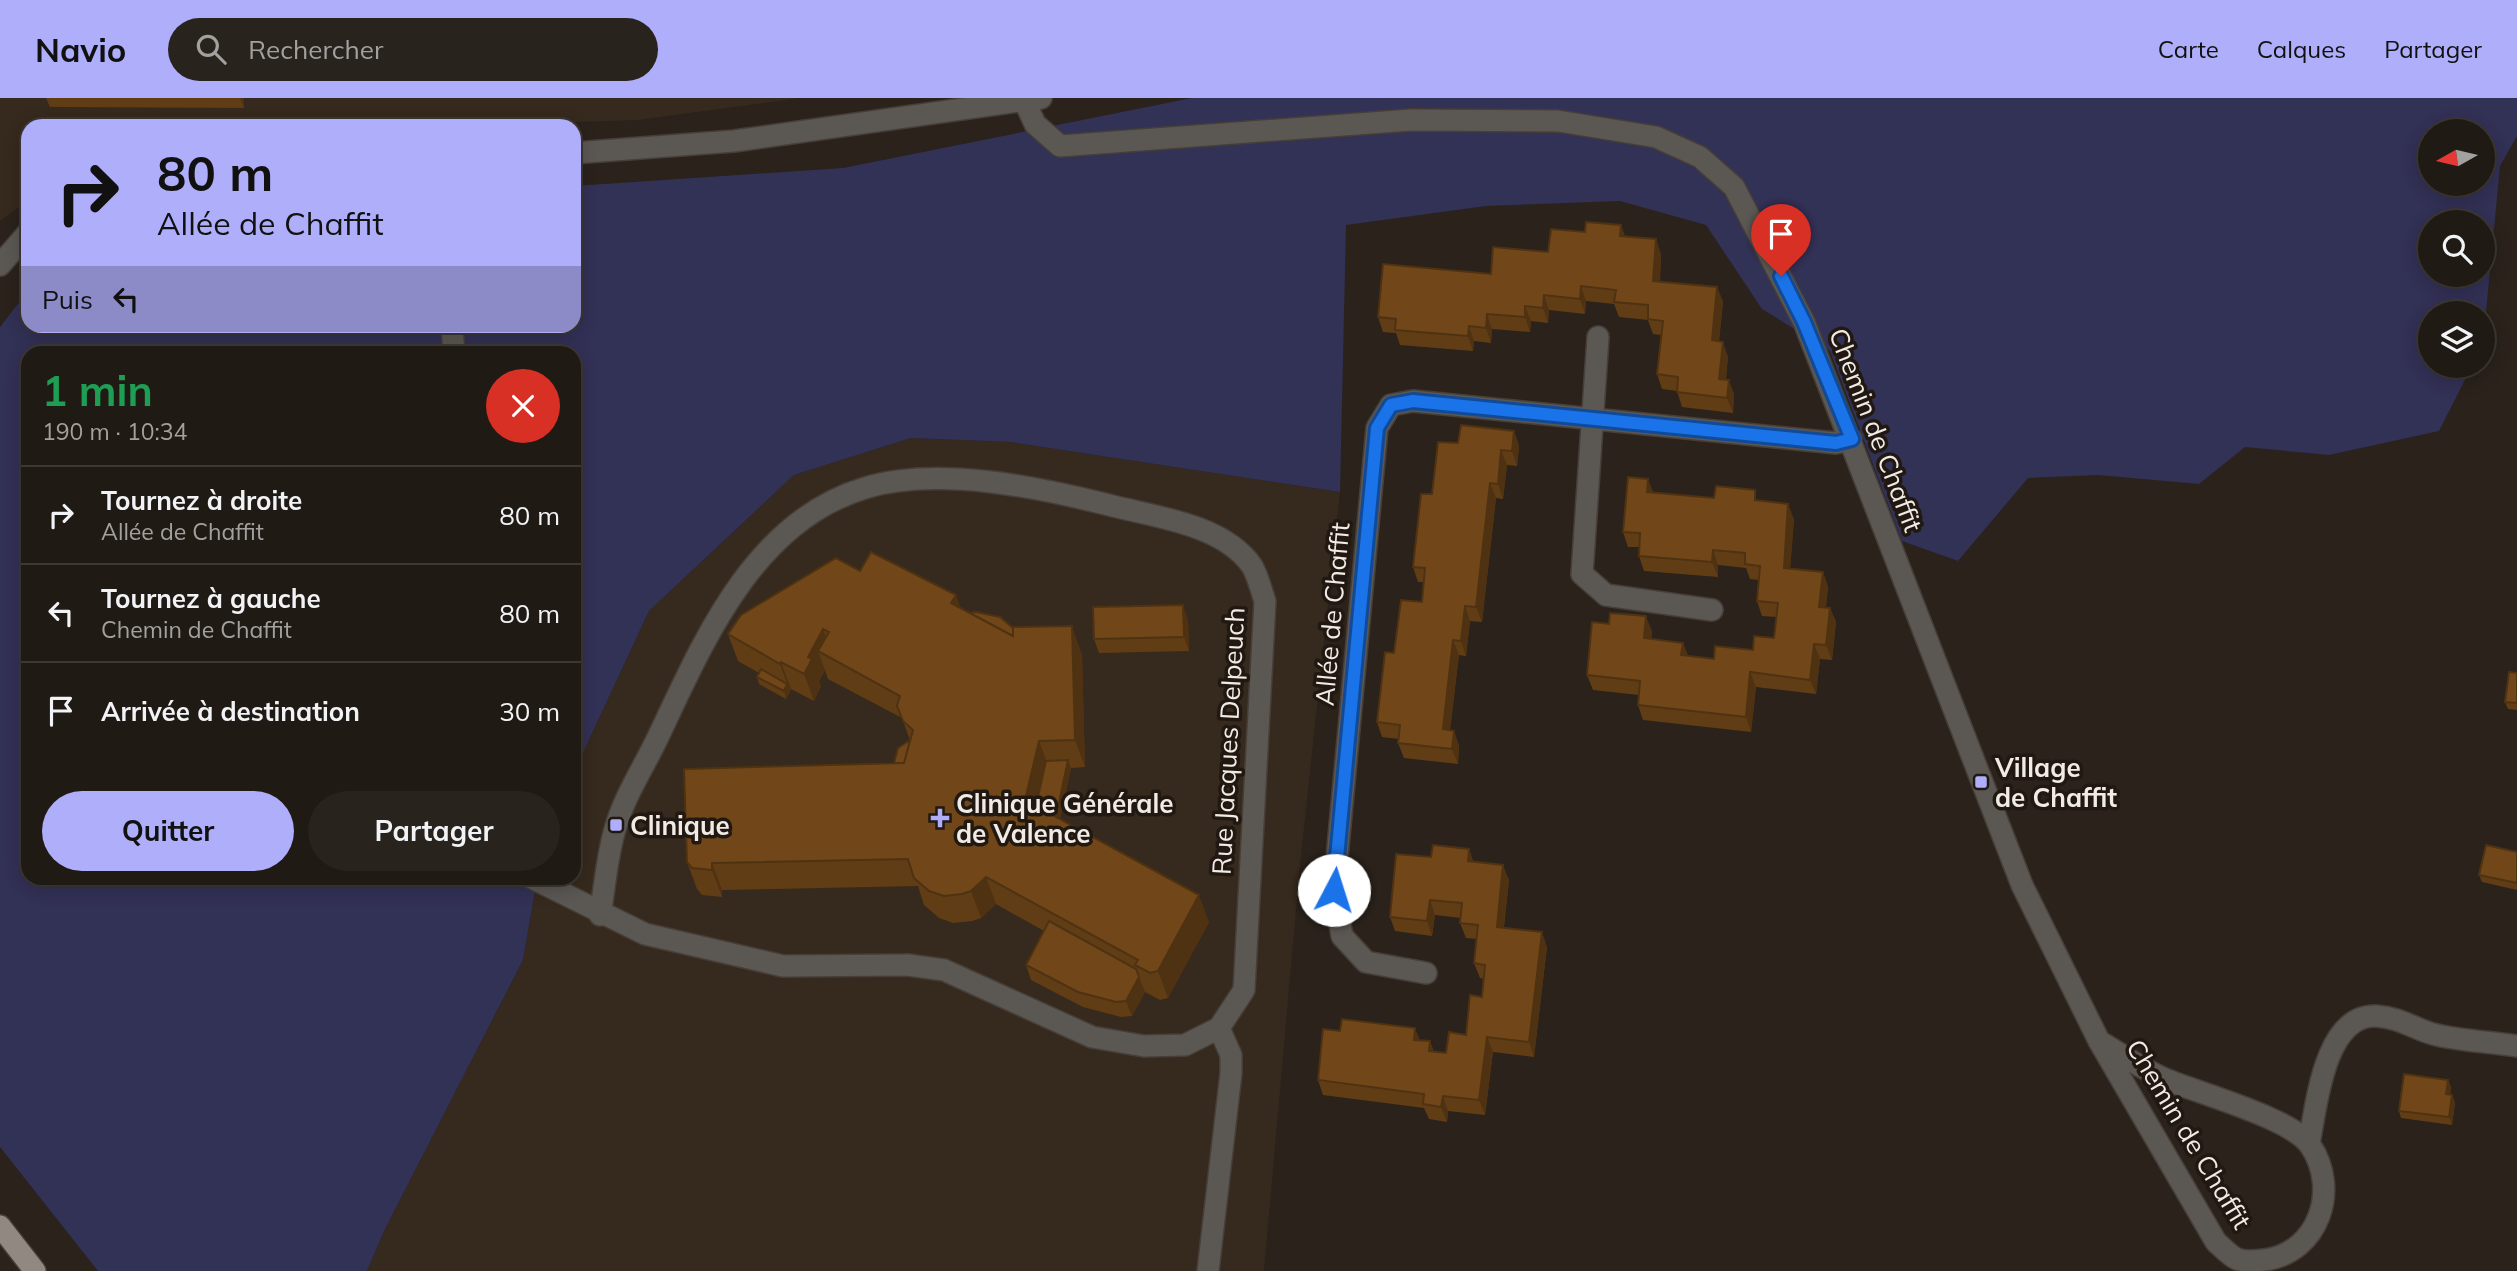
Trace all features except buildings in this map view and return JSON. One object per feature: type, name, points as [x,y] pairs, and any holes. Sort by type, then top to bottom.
[{"type":"main road","points":[[0,1226],[35,1271]]},
{"type":"street","points":[[581,152],[734,141],[1033,100]]},
{"type":"street","name":"Chemin de Chaffit","points":[[1033,100],[1035,124],[1060,146],[1411,120],[1558,121],[1656,137],[1700,157],[1734,187],[1804,322],[1852,439],[2022,885],[2099,1041],[2216,1242],[2238,1259],[2280,1258],[2298,1247],[2314,1229],[2325,1203],[2323,1172],[2309,1144],[2288,1127],[2162,1078],[2099,1041]]},
{"type":"street","points":[[0,265],[21,241]]},
{"type":"street","points":[[1598,337],[1590,421],[1582,573],[1606,595],[1712,610]]},
{"type":"street","name":"Allée de Chaffit","points":[[1426,973],[1366,962],[1342,936],[1334,890],[1377,428],[1391,405],[1413,401],[1590,421],[1836,443],[1852,439]]},
{"type":"street","name":"Rue Jacques Delpeuch","points":[[600,915],[616,825],[704,640],[762,556],[793,524],[864,488],[917,478],[970,480],[1098,502],[1222,538],[1252,566],[1265,601],[1244,989],[1219,1028]]},
{"type":"street","points":[[544,885],[600,915],[645,934],[783,966],[908,965],[944,970],[1092,1037],[1143,1046],[1185,1045],[1219,1028],[1230,1055],[1231,1073],[1208,1271]]},
{"type":"street","points":[[2309,1144],[2325,1062],[2339,1036],[2359,1019],[2373,1016],[2407,1021],[2435,1034],[2517,1046]]},
{"type":"shaded area","points":[[0,98],[800,98],[638,120],[581,122],[581,119],[21,119],[21,206],[0,221]]},
{"type":"shaded area","points":[[1192,98],[2517,98],[2517,136],[2500,166],[2495,218],[2495,210],[2418,210],[2418,287],[2488,287],[2487,301],[2418,301],[2418,378],[2466,378],[2439,431],[2329,455],[2245,447],[2199,484],[2098,475],[2028,478],[1958,561],[1902,541],[1830,351],[1762,309],[1706,225],[1620,201],[1486,206],[1346,225],[1340,492],[1010,442],[911,438],[794,475],[649,611],[581,757],[581,346],[21,346],[21,885],[536,885],[523,960],[385,1229],[367,1271],[98,1271],[0,1147],[0,327],[21,300],[21,333],[581,333],[581,186],[843,168]]},
{"type":"shaded area","name":"Clinique Générale de Valence","points":[[911,438],[1010,442],[1340,492],[1300,865],[1264,1271],[367,1271],[385,1229],[523,960],[536,885],[581,885],[581,757],[649,611],[794,475]]},
{"type":"place","name":"Village de Chaffit","points":[[1981,782]]},
{"type":"place","name":"Clinique Générale de Valence","points":[[940,818]]},
{"type":"place","name":"Clinique","points":[[616,825]]},
{"type":"route","points":[[1334,890],[1377,428],[1391,405],[1413,401],[1590,421],[1836,443],[1852,439],[1804,322],[1781,276]]}]
